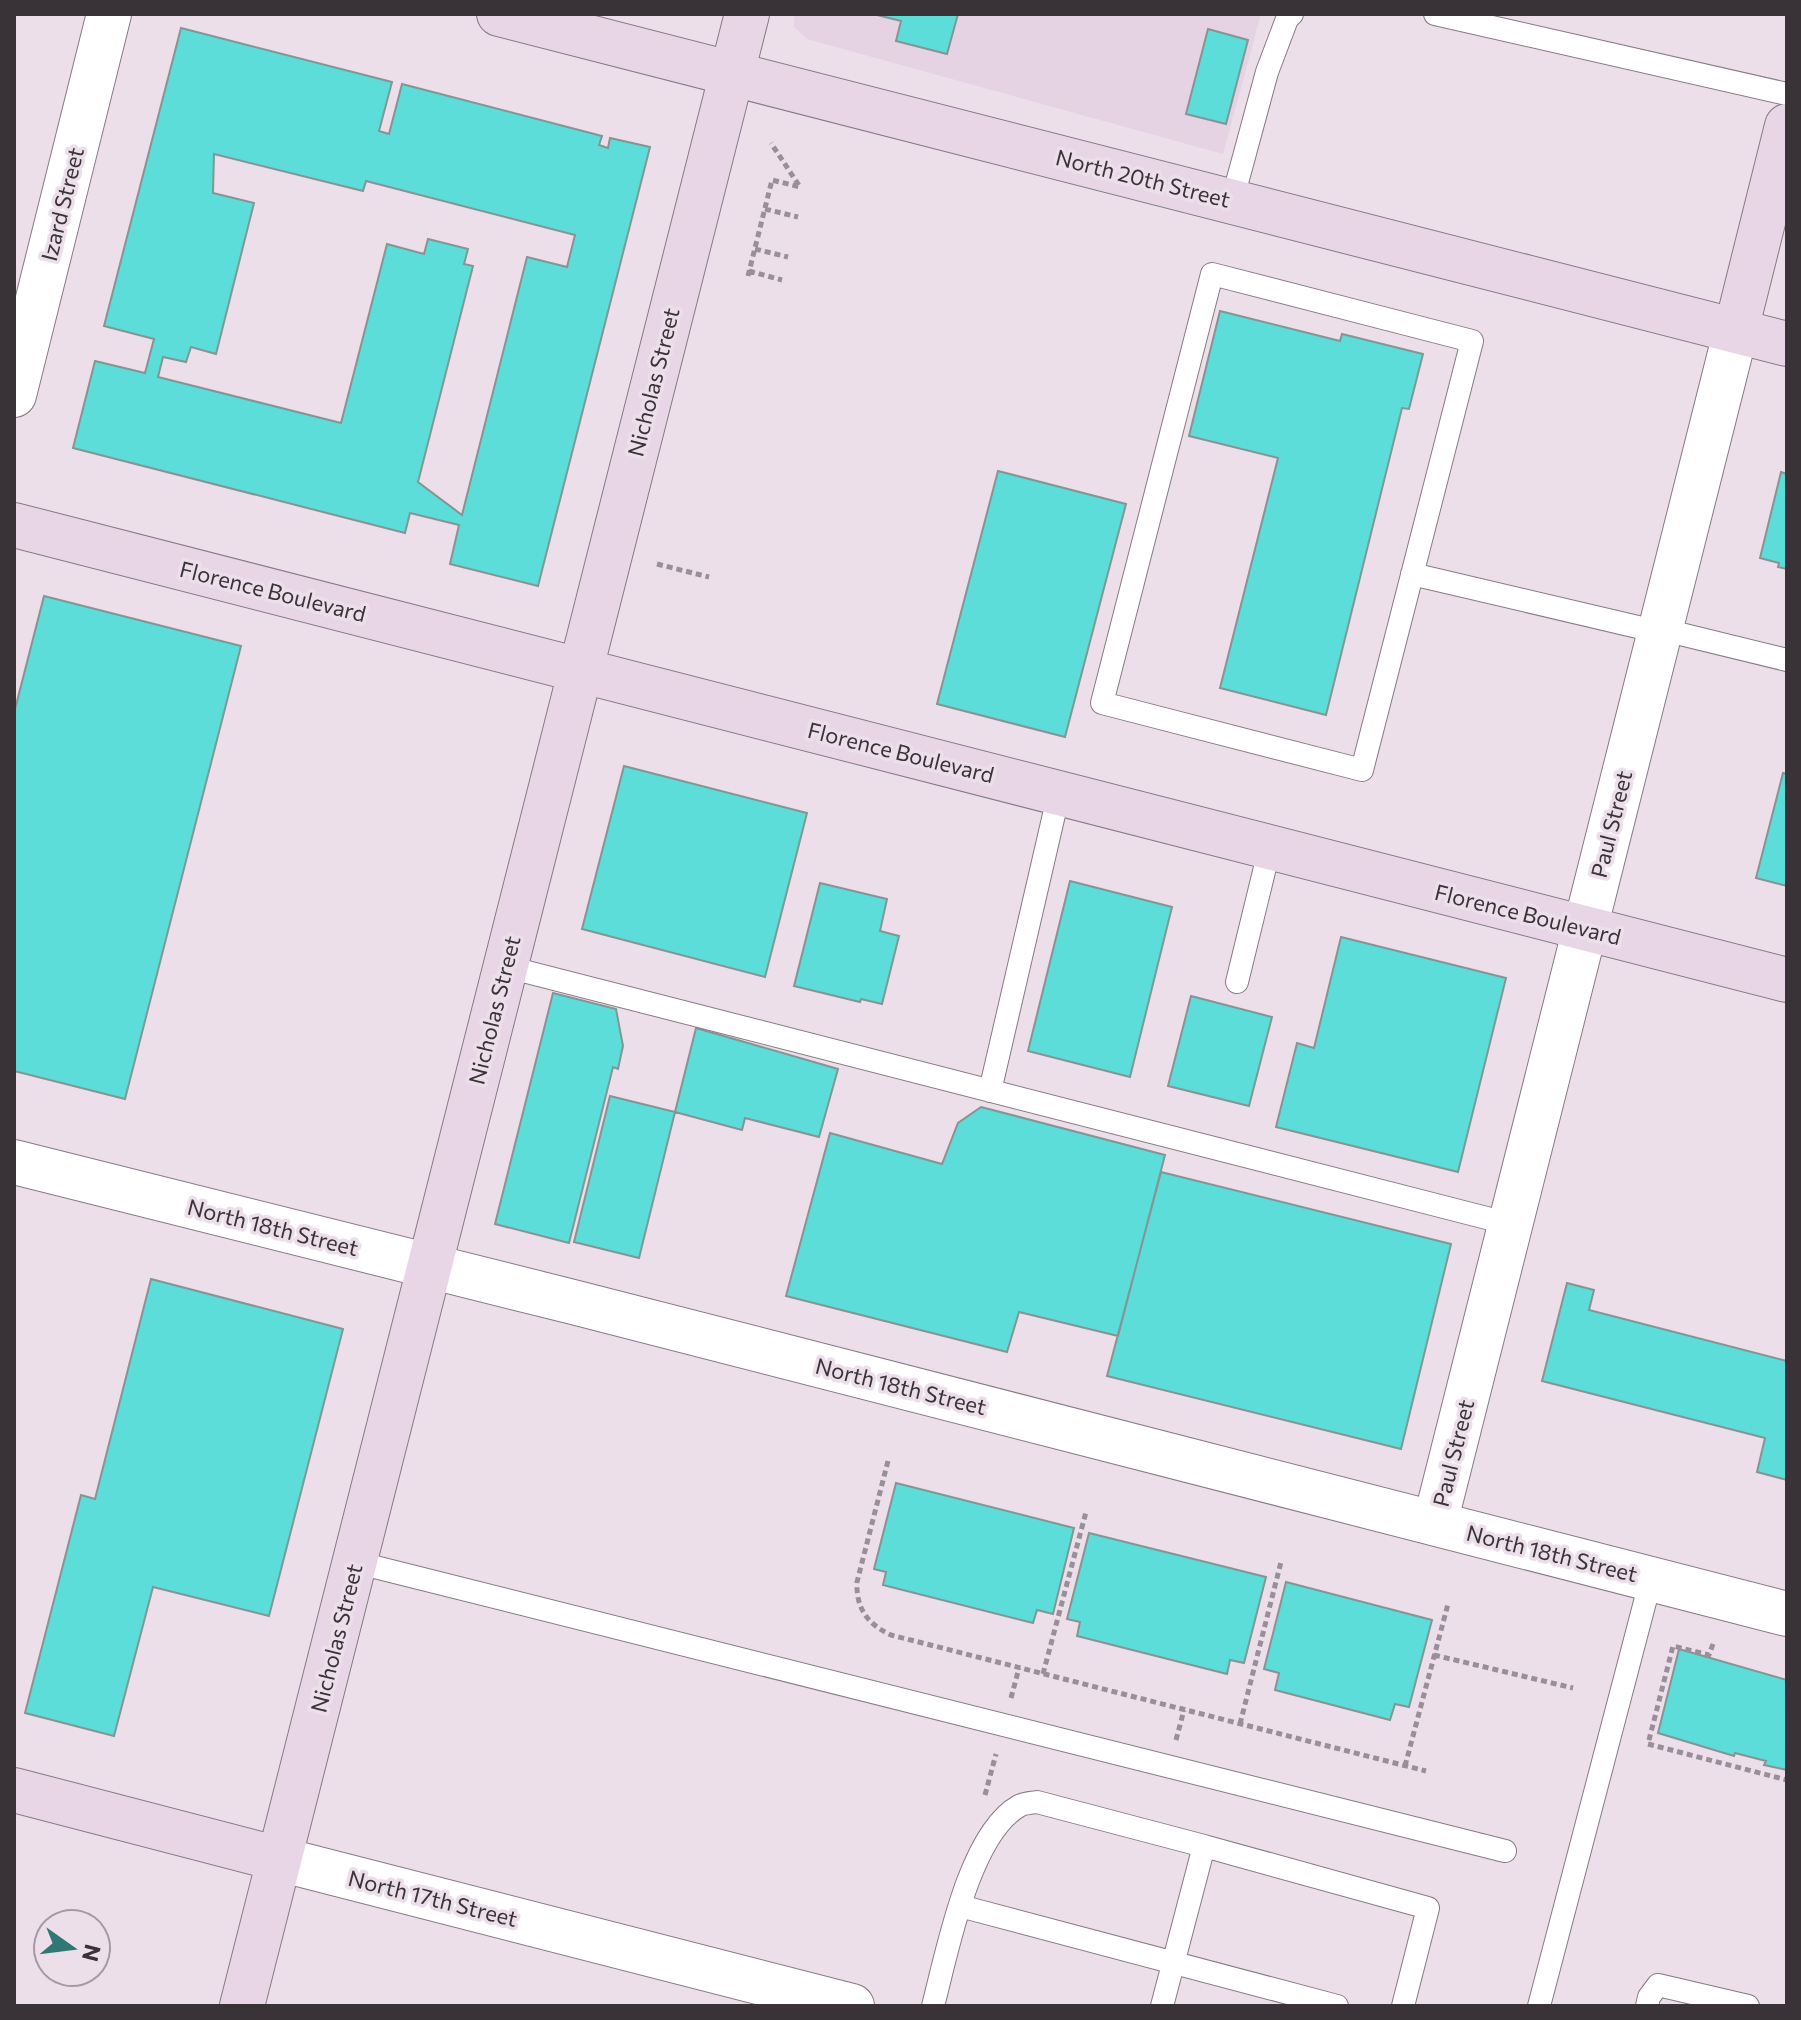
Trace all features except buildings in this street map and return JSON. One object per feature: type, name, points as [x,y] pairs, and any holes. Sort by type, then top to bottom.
[{"type":"street","name":"Izard Street","points":[[14,395],[109,14]]},
{"type":"street","name":"North 20th Street","points":[[499,14],[1787,344]]},
{"type":"street","name":"Nicholas Street","points":[[242,2006],[747,14]]},
{"type":"street","name":"Paul Street","points":[[1435,1523],[1787,126]]},
{"type":"street","name":"Florence Boulevard","points":[[14,525],[1787,980]]},
{"type":"street","name":"North 18th Street","points":[[14,1162],[1787,1614]]},
{"type":"street","name":"North 17th Street","points":[[14,1790],[852,2006]]},
{"type":"lane","points":[[1232,201],[1267,72],[1287,19],[1292,14]]},
{"type":"lane","points":[[1435,14],[1787,94]]},
{"type":"lane","points":[[1212,274],[1472,341],[1412,574],[1362,770],[1102,703],[1212,274]]},
{"type":"lane","points":[[1412,574],[1787,660]]},
{"type":"lane","points":[[990,1091],[1059,793]]},
{"type":"lane","points":[[1237,982],[1270,847]]},
{"type":"lane","points":[[504,966],[1510,1224]]},
{"type":"lane","points":[[355,1562],[1505,1851]]},
{"type":"lane","points":[[1539,2006],[1651,1579]]},
{"type":"lane","points":[[933,2006],[960,1906],[982,1850],[1005,1817],[1021,1804],[1037,1802],[1428,1908],[1403,2006]]},
{"type":"lane","points":[[1162,2006],[1204,1846]]},
{"type":"lane","points":[[960,1906],[1337,2006]]},
{"type":"lane","points":[[1647,2006],[1649,1997],[1658,1985],[1748,2006]]},
{"type":"path","points":[[771,143],[800,187],[772,180],[748,274],[782,280]]},
{"type":"path","points":[[765,209],[798,217]]},
{"type":"path","points":[[755,249],[788,257]]},
{"type":"path","points":[[657,564],[709,577]]},
{"type":"path","points":[[888,1461],[857,1582],[857,1599],[864,1616],[875,1628],[891,1635],[1426,1771]]},
{"type":"path","points":[[1043,1674],[1086,1512]]},
{"type":"path","points":[[1240,1724],[1281,1562]]},
{"type":"path","points":[[1405,1766],[1448,1604]]},
{"type":"path","points":[[1713,1644],[1709,1655],[1673,1646],[1648,1744],[1787,1780]]},
{"type":"path","points":[[1434,1655],[1573,1688]]},
{"type":"shaded area","points":[[794,14],[1261,14],[1223,154],[807,39],[794,27]]}]
